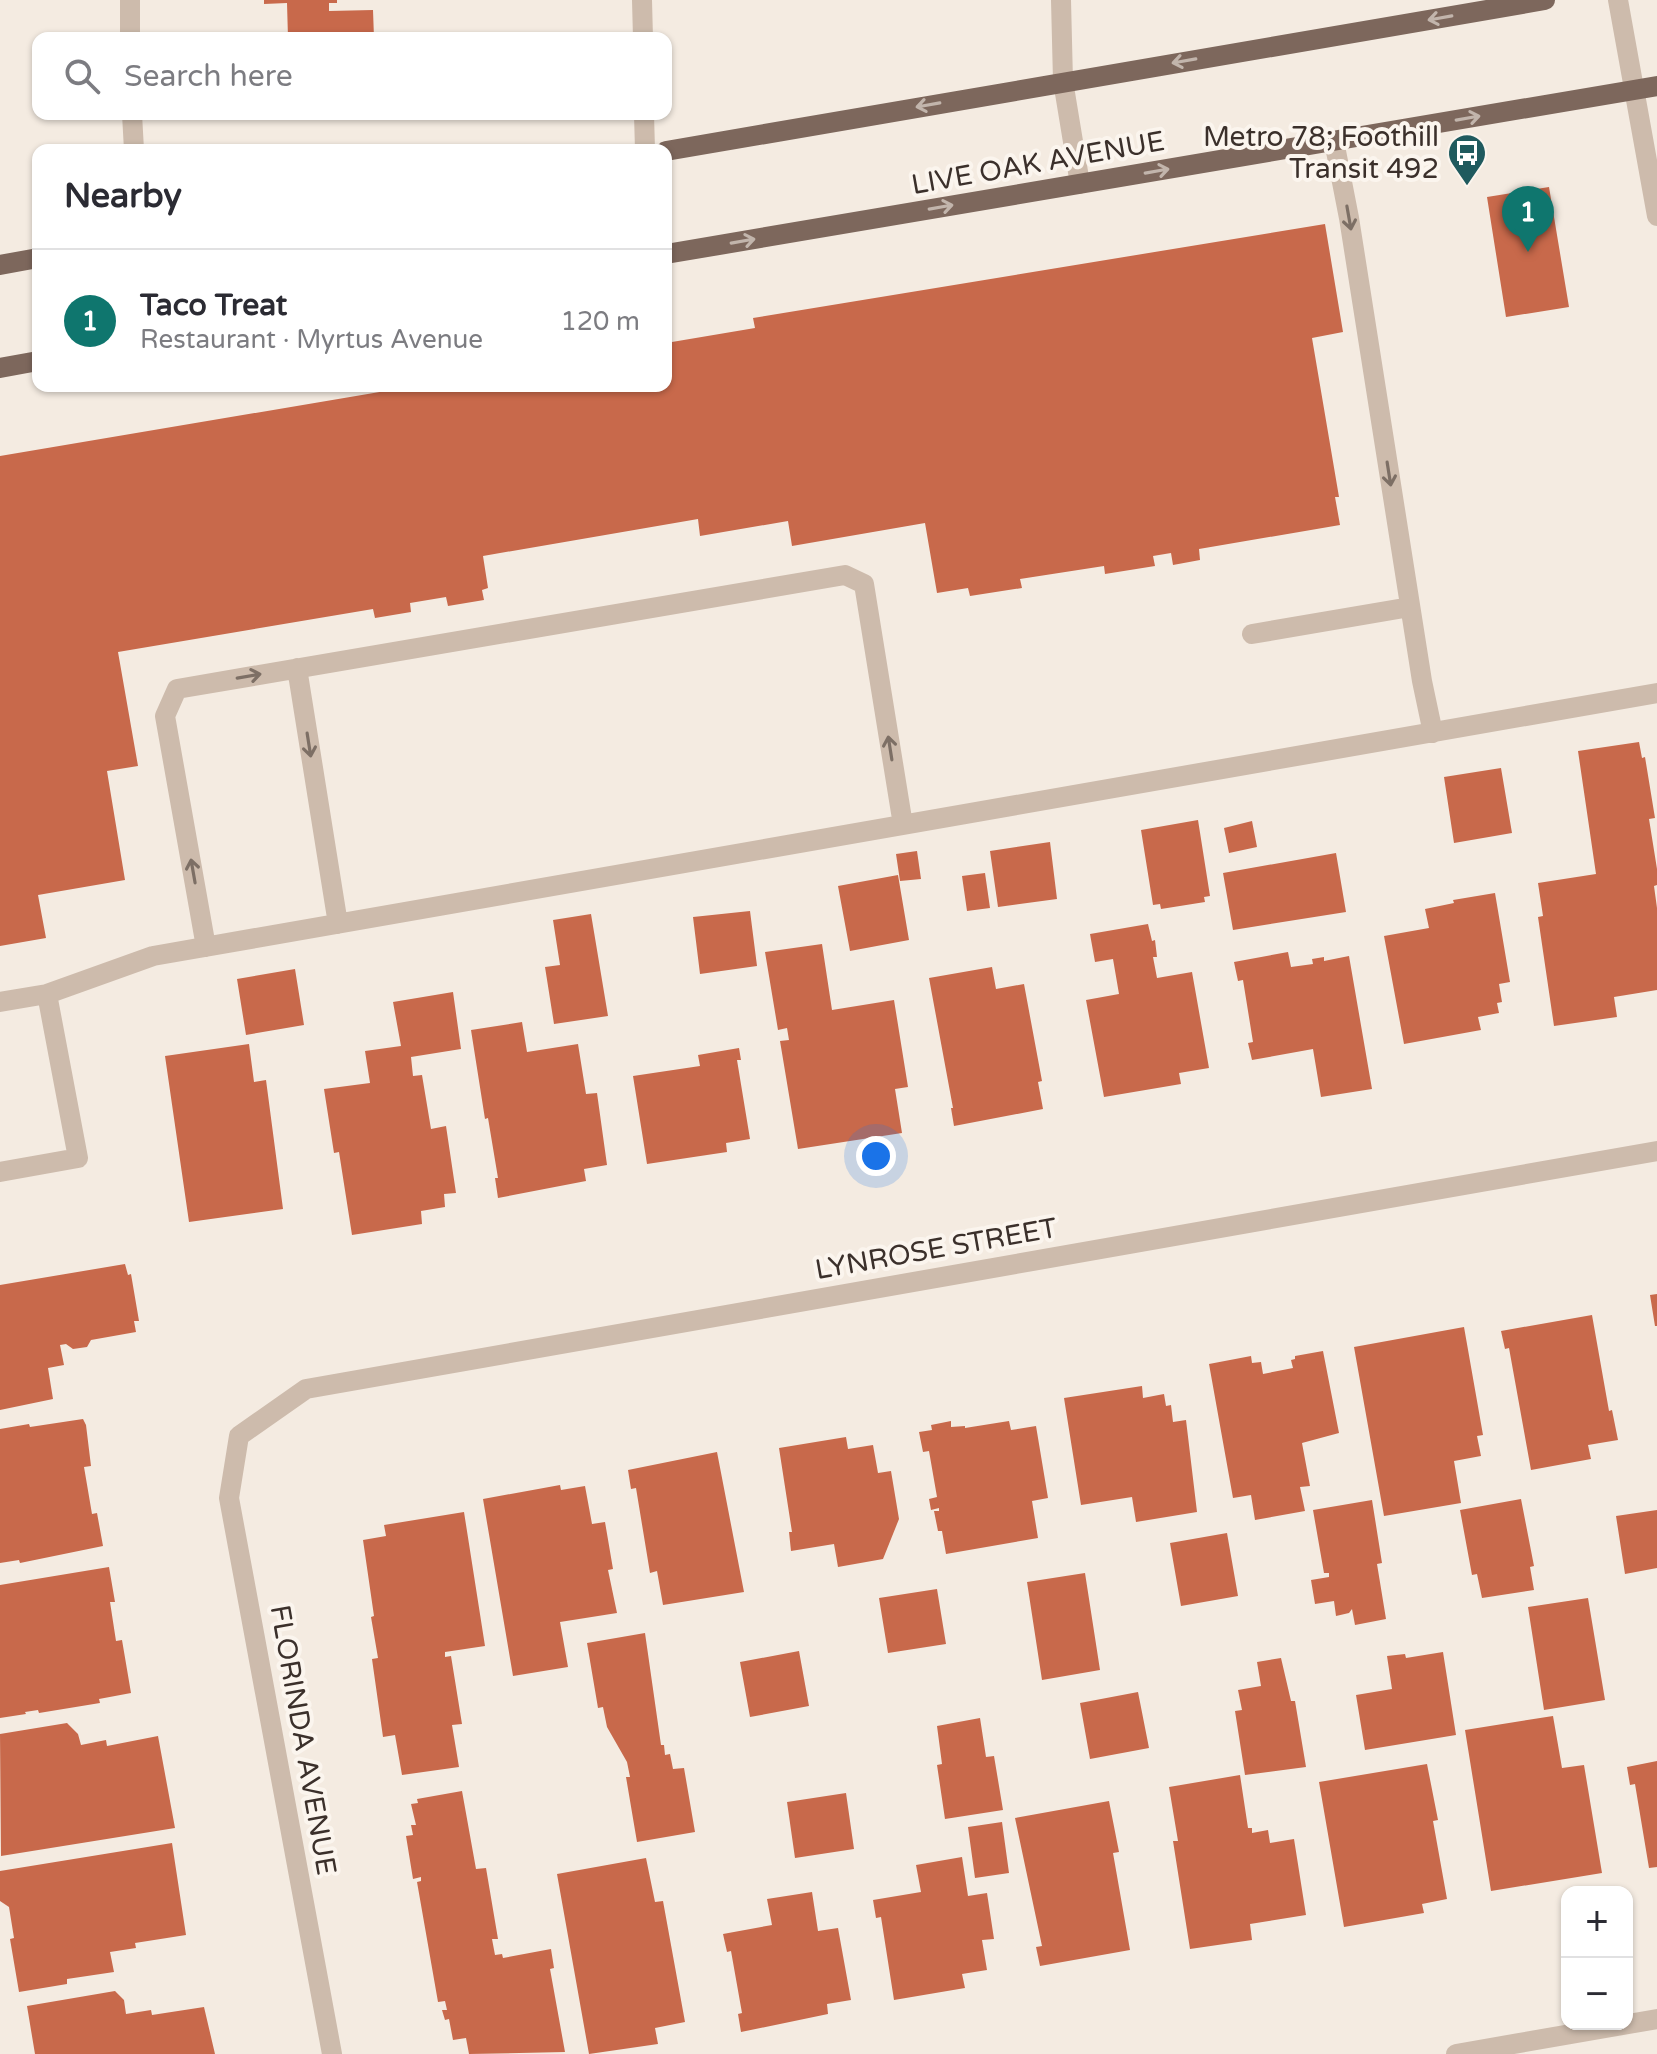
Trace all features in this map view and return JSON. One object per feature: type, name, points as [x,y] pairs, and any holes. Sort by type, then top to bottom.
[{"type":"main road","points":[[672,150],[1545,0]]},
{"type":"main road","name":"LIVE OAK AVENUE","points":[[672,253],[1657,86]]},
{"type":"main road","points":[[0,265],[32,259]]},
{"type":"main road","points":[[0,368],[32,362]]},
{"type":"street","points":[[130,0],[130,32]]},
{"type":"street","points":[[642,0],[643,32]]},
{"type":"street","points":[[1061,0],[1063,81],[1080,184]]},
{"type":"street","points":[[1618,0],[1657,216]]},
{"type":"street","points":[[132,120],[134,144]]},
{"type":"street","points":[[644,120],[645,144]]},
{"type":"street","points":[[1334,141],[1433,733]]},
{"type":"street","points":[[206,947],[165,716],[177,689],[845,575],[864,584],[903,825]]},
{"type":"street","points":[[1252,634],[1410,607]]},
{"type":"street","points":[[297,668],[338,924]]},
{"type":"street","points":[[0,1002],[47,994],[153,956],[1657,693]]},
{"type":"street","points":[[0,1172],[78,1158],[47,994]]},
{"type":"street","name":"LYNROSE STREET","points":[[239,1436],[306,1389],[1657,1151]]},
{"type":"street","name":"FLORINDA AVENUE","points":[[239,1436],[229,1498],[332,2054]]},
{"type":"street","points":[[1456,2054],[1657,2019]]},
{"type":"building","points":[[264,0],[337,0],[337,3],[329,3],[329,11],[373,10],[374,32],[288,32],[287,3],[264,4]]},
{"type":"building","points":[[1549,187],[1569,307],[1506,317],[1487,197]]},
{"type":"building","points":[[1325,224],[1343,332],[1312,338],[1339,497],[1335,497],[1340,525],[1199,549],[1200,560],[1173,565],[1171,553],[1153,556],[1155,566],[1105,574],[1104,566],[1020,579],[1022,588],[970,596],[968,588],[937,593],[925,523],[792,546],[788,521],[700,536],[698,519],[483,556],[488,588],[482,590],[484,600],[448,606],[446,597],[410,603],[411,612],[375,618],[373,609],[118,652],[138,766],[107,771],[125,880],[38,895],[46,938],[0,946],[0,456],[379,392],[672,392],[672,342],[755,328],[753,318]]},
{"type":"building","points":[[1639,742],[1642,758],[1645,757],[1655,818],[1649,819],[1657,869],[1657,885],[1654,886],[1657,990],[1614,997],[1617,1017],[1554,1026],[1538,917],[1543,916],[1538,883],[1596,874],[1578,751]]},
{"type":"building","points":[[1501,768],[1512,833],[1454,843],[1444,777]]},
{"type":"building","points":[[1198,820],[1210,896],[1204,897],[1205,902],[1161,909],[1160,904],[1153,905],[1141,830]]},
{"type":"building","points":[[1252,821],[1257,847],[1229,853],[1224,828]]},
{"type":"building","points":[[1050,842],[1057,899],[998,907],[990,851]]},
{"type":"building","points":[[917,851],[921,879],[900,881],[896,854]]},
{"type":"building","points":[[1336,853],[1346,912],[1233,930],[1223,873]]},
{"type":"building","points":[[985,873],[990,908],[967,911],[962,876]]},
{"type":"building","points":[[898,875],[909,940],[850,951],[838,886]]},
{"type":"building","points":[[1495,893],[1510,982],[1499,984],[1502,1002],[1497,1003],[1499,1013],[1478,1017],[1481,1030],[1404,1044],[1384,936],[1429,928],[1425,909],[1454,903],[1453,900]]},
{"type":"building","points":[[750,911],[757,966],[700,974],[693,917]]},
{"type":"building","points":[[591,914],[608,1016],[554,1024],[545,967],[560,965],[553,920]]},
{"type":"building","points":[[1148,924],[1152,941],[1155,940],[1157,957],[1153,957],[1157,978],[1192,972],[1209,1068],[1179,1073],[1181,1084],[1104,1097],[1086,1000],[1119,994],[1113,959],[1095,962],[1090,934]]},
{"type":"building","points":[[822,944],[832,1010],[894,1000],[908,1087],[895,1089],[902,1133],[798,1149],[780,1041],[789,1040],[787,1028],[778,1030],[765,952]]},
{"type":"building","points":[[1288,952],[1291,967],[1313,964],[1312,959],[1324,957],[1324,961],[1349,956],[1372,1089],[1321,1097],[1313,1049],[1252,1060],[1248,1043],[1253,1042],[1243,980],[1238,981],[1234,962]]},
{"type":"building","points":[[992,967],[996,989],[1024,984],[1042,1081],[1038,1082],[1043,1109],[954,1126],[929,978]]},
{"type":"building","points":[[295,969],[304,1025],[246,1035],[237,979]]},
{"type":"building","points":[[453,992],[461,1049],[411,1057],[413,1076],[422,1075],[431,1129],[446,1126],[456,1193],[444,1194],[445,1207],[421,1211],[422,1224],[352,1235],[339,1152],[334,1153],[324,1089],[370,1083],[365,1051],[401,1046],[393,1002]]},
{"type":"building","points":[[522,1022],[527,1052],[578,1044],[586,1094],[597,1093],[607,1165],[584,1169],[586,1181],[498,1198],[495,1178],[498,1178],[471,1030]]},
{"type":"building","points":[[249,1044],[254,1082],[266,1080],[283,1209],[189,1222],[165,1056]]},
{"type":"building","points":[[739,1048],[741,1060],[737,1060],[750,1139],[726,1143],[727,1152],[647,1164],[633,1076],[700,1066],[698,1055]]},
{"type":"building","points":[[125,1264],[128,1275],[131,1274],[139,1321],[134,1321],[136,1332],[91,1340],[87,1347],[73,1349],[66,1344],[60,1345],[64,1365],[48,1368],[53,1399],[0,1410],[0,1285]]},
{"type":"building","points":[[1657,1294],[1657,1326],[1655,1326],[1650,1295]]},
{"type":"building","points":[[1592,1315],[1609,1411],[1612,1410],[1618,1440],[1588,1445],[1591,1459],[1531,1470],[1509,1348],[1505,1349],[1501,1331]]},
{"type":"building","points":[[1464,1327],[1483,1435],[1477,1436],[1481,1456],[1454,1461],[1461,1503],[1384,1516],[1354,1347]]},
{"type":"building","points":[[1323,1351],[1339,1433],[1302,1443],[1310,1486],[1300,1487],[1305,1511],[1255,1520],[1251,1495],[1233,1498],[1209,1364],[1251,1356],[1252,1363],[1261,1362],[1263,1374],[1293,1368],[1291,1360],[1295,1356]]},
{"type":"building","points":[[1142,1386],[1143,1398],[1164,1394],[1166,1406],[1171,1405],[1173,1422],[1186,1420],[1197,1512],[1136,1522],[1132,1497],[1081,1505],[1064,1398]]},
{"type":"building","points":[[83,1419],[91,1466],[84,1467],[92,1514],[97,1513],[103,1546],[20,1563],[19,1560],[0,1563],[0,1429]]},
{"type":"building","points":[[951,1421],[951,1427],[965,1428],[1009,1421],[1011,1430],[1036,1426],[1048,1498],[1032,1501],[1038,1538],[946,1554],[934,1511],[939,1511],[939,1508],[931,1510],[929,1499],[937,1497],[929,1451],[923,1452],[919,1432],[932,1430],[931,1425]]},
{"type":"building","points":[[846,1437],[848,1449],[873,1445],[878,1473],[891,1471],[899,1519],[883,1559],[838,1567],[834,1544],[791,1551],[789,1532],[792,1532],[779,1448]]},
{"type":"building","points":[[717,1452],[744,1592],[663,1605],[657,1571],[650,1573],[636,1488],[631,1489],[628,1470]]},
{"type":"building","points":[[560,1485],[561,1490],[585,1486],[592,1524],[605,1522],[613,1569],[608,1570],[617,1613],[560,1622],[568,1667],[513,1676],[483,1499]]},
{"type":"building","points":[[1521,1499],[1534,1566],[1530,1567],[1534,1590],[1482,1598],[1477,1574],[1472,1575],[1460,1510]]},
{"type":"building","points":[[1372,1500],[1382,1563],[1377,1564],[1386,1619],[1355,1625],[1352,1609],[1349,1613],[1336,1616],[1334,1601],[1315,1604],[1311,1580],[1329,1577],[1329,1573],[1324,1573],[1313,1510]]},
{"type":"building","points":[[1657,1510],[1657,1568],[1625,1574],[1616,1516]]},
{"type":"building","points":[[464,1512],[485,1646],[445,1652],[445,1657],[451,1656],[462,1724],[452,1725],[459,1767],[402,1775],[395,1735],[383,1737],[372,1659],[378,1658],[371,1617],[374,1616],[363,1540],[386,1536],[384,1525]]},
{"type":"building","points":[[1227,1533],[1238,1596],[1181,1606],[1170,1543]]},
{"type":"building","points":[[109,1567],[115,1602],[110,1602],[116,1641],[122,1640],[131,1693],[99,1699],[100,1703],[0,1718],[0,1585]]},
{"type":"building","points":[[1085,1573],[1100,1670],[1042,1680],[1027,1582]]},
{"type":"building","points":[[937,1589],[946,1644],[888,1653],[879,1598]]},
{"type":"building","points":[[1588,1598],[1605,1700],[1544,1710],[1528,1607]]},
{"type":"building","points":[[645,1633],[661,1745],[664,1745],[665,1755],[670,1754],[673,1769],[684,1768],[695,1832],[637,1842],[626,1777],[630,1777],[627,1762],[607,1727],[603,1707],[598,1708],[587,1643]]},
{"type":"building","points":[[799,1651],[809,1706],[750,1717],[740,1662]]},
{"type":"building","points":[[1443,1652],[1456,1735],[1365,1750],[1356,1695],[1392,1689],[1387,1656],[1405,1654],[1406,1658]]},
{"type":"building","points":[[1281,1658],[1291,1701],[1295,1701],[1306,1767],[1245,1775],[1235,1711],[1242,1710],[1238,1690],[1261,1686],[1257,1662]]},
{"type":"building","points":[[1138,1692],[1149,1748],[1090,1759],[1080,1703]]},
{"type":"building","points":[[1553,1716],[1562,1768],[1584,1765],[1602,1873],[1491,1891],[1465,1730]]},
{"type":"building","points":[[980,1718],[986,1757],[994,1756],[1003,1810],[945,1819],[937,1765],[942,1764],[937,1726]]},
{"type":"building","points":[[67,1723],[78,1734],[81,1745],[106,1740],[107,1746],[158,1736],[175,1828],[1,1856],[0,1734]]},
{"type":"building","points":[[1657,1761],[1657,1867],[1649,1868],[1635,1784],[1630,1785],[1627,1767]]},
{"type":"building","points":[[1427,1764],[1438,1820],[1433,1821],[1447,1899],[1422,1904],[1424,1913],[1344,1927],[1319,1782]]},
{"type":"building","points":[[1240,1775],[1248,1828],[1252,1828],[1252,1833],[1268,1830],[1270,1843],[1294,1839],[1306,1915],[1250,1924],[1252,1940],[1190,1949],[1173,1841],[1178,1841],[1169,1787]]},
{"type":"building","points":[[462,1791],[476,1869],[486,1868],[498,1939],[492,1939],[495,1955],[502,1954],[503,1958],[551,1949],[554,1968],[550,1969],[565,2052],[469,2054],[466,2038],[453,2040],[449,2019],[445,2020],[442,2010],[447,2010],[445,2001],[438,2002],[417,1882],[421,1881],[421,1877],[413,1879],[406,1836],[413,1835],[411,1825],[416,1825],[411,1804],[418,1803],[417,1799]]},
{"type":"building","points":[[846,1793],[854,1849],[795,1858],[787,1802]]},
{"type":"building","points":[[1109,1801],[1119,1852],[1113,1853],[1130,1950],[1040,1966],[1036,1947],[1042,1946],[1015,1818]]},
{"type":"building","points":[[1002,1822],[1009,1873],[975,1878],[968,1827]]},
{"type":"building","points":[[172,1843],[186,1935],[135,1943],[136,1948],[110,1952],[114,1972],[67,1979],[67,1984],[19,1992],[10,1939],[14,1938],[9,1907],[0,1901],[0,1871]]},
{"type":"building","points":[[962,1857],[968,1896],[987,1893],[994,1939],[982,1940],[987,1970],[962,1974],[965,1988],[894,2000],[881,1917],[876,1918],[873,1900],[921,1892],[916,1865]]},
{"type":"building","points":[[646,1858],[655,1902],[663,1901],[685,2022],[655,2028],[658,2044],[589,2054],[557,1874]]},
{"type":"building","points":[[812,1892],[818,1931],[838,1928],[851,2000],[827,2004],[828,2014],[741,2032],[738,2014],[742,2013],[731,1951],[727,1952],[723,1934],[772,1925],[767,1899]]},
{"type":"building","points":[[115,1991],[124,2000],[126,2014],[151,2010],[152,2015],[204,2007],[215,2054],[35,2054],[27,2006]]},
{"type":"place","name":"Metro 78; Foothill Transit 492","points":[[1467,187]]},
{"type":"place","name":"Taco Treat","points":[[1528,252]]}]
